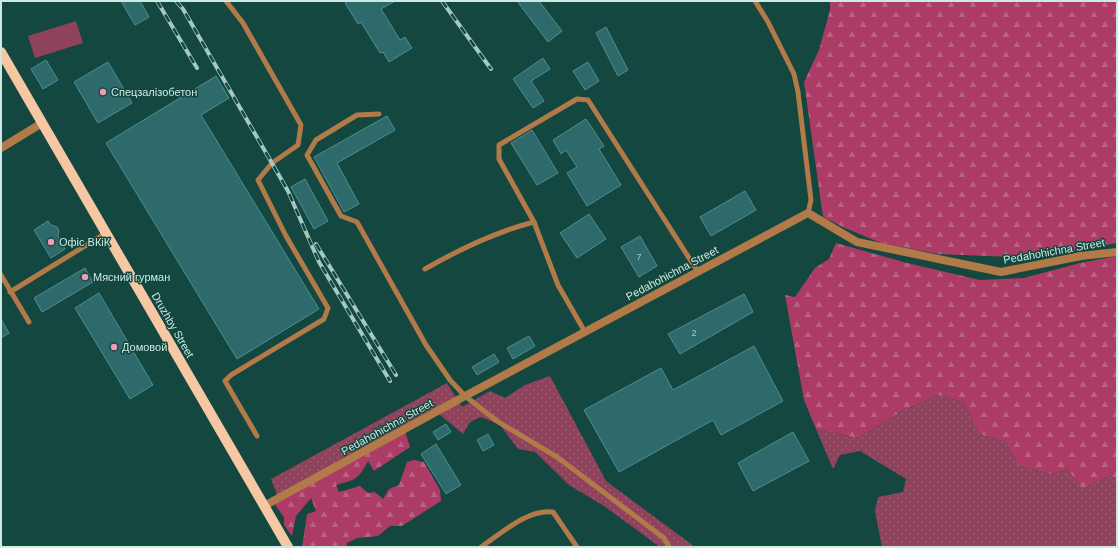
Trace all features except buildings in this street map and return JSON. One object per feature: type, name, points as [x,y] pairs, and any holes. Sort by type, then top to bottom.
[{"type":"main road","name":"Druzhby Street","points":[[1,52],[288,547]]},
{"type":"street","points":[[1,148],[42,123]]},
{"type":"street","name":"Pedahohichna Street","points":[[264,506],[465,396],[808,213],[857,242],[1001,272],[1081,256],[1117,252]]},
{"type":"lane","points":[[226,1],[243,23],[301,125],[298,145],[272,162],[258,180],[286,236],[328,308],[324,319],[231,375],[225,381],[258,436]]},
{"type":"lane","points":[[755,1],[768,22],[794,74],[798,92],[811,200],[808,213]]},
{"type":"lane","points":[[585,332],[558,285],[534,222],[499,159],[498,145],[577,99],[588,100],[698,272]]},
{"type":"lane","points":[[379,114],[357,115],[316,140],[307,155],[341,216],[357,222],[426,345],[450,380],[465,396],[497,421],[557,457],[664,538],[669,547]]},
{"type":"lane","points":[[425,269],[460,249],[512,227],[534,222]]},
{"type":"lane","points":[[10,292],[106,233]]},
{"type":"lane","points":[[1,275],[29,322]]},
{"type":"lane","points":[[481,547],[526,517],[542,510],[553,512],[577,547]]},
{"type":"shaded area","points":[[76,21],[83,43],[35,58],[28,36]]},
{"type":"shaded area","points":[[550,376],[606,481],[695,547],[660,547],[604,506],[569,485],[535,452],[518,449],[500,425],[481,417],[470,422],[463,434],[433,409],[277,495],[271,479],[447,383],[462,407],[490,391],[505,398],[525,385]]},
{"type":"shaded area","points":[[938,395],[964,402],[979,434],[1005,442],[1019,466],[1051,474],[1067,469],[1082,487],[1109,476],[1117,478],[1117,547],[882,547],[875,511],[878,497],[903,492],[906,479],[860,451],[840,455],[833,469],[816,429],[858,438],[902,411]]},
{"type":"green space","points":[[830,1],[1117,1],[1117,243],[1036,258],[938,254],[881,243],[823,217],[804,82],[819,50],[830,10]]},
{"type":"green space","points":[[836,243],[907,263],[980,280],[1024,278],[1080,263],[1117,256],[1117,478],[1109,476],[1082,488],[1067,469],[1051,474],[1019,466],[1005,442],[979,434],[964,402],[938,395],[902,411],[858,438],[816,429],[804,400],[785,295],[795,297],[815,268],[829,259]]},
{"type":"green space","points":[[405,431],[410,447],[374,471],[368,461],[362,472],[356,478],[336,485],[339,492],[360,486],[368,493],[375,492],[383,499],[389,489],[399,485],[407,462],[414,460],[424,462],[440,490],[441,501],[402,526],[390,526],[378,536],[357,538],[347,543],[347,547],[302,547],[307,514],[316,511],[311,498],[296,516],[292,536],[284,525],[284,517],[275,505],[280,500]]},
{"type":"railway","points":[[157,1],[197,68]]},
{"type":"railway","points":[[176,1],[183,9],[288,191],[319,262],[390,381]]},
{"type":"railway","points":[[442,1],[491,69]]},
{"type":"railway","points":[[316,244],[396,375]]},
{"type":"place","name":"Спецзалізобетон","points":[[103,92]]},
{"type":"place","name":"Офіс ВКіК","points":[[51,242]]},
{"type":"place","name":"Мясний гурман","points":[[85,277]]},
{"type":"place","name":"Домовой","points":[[114,347]]}]
